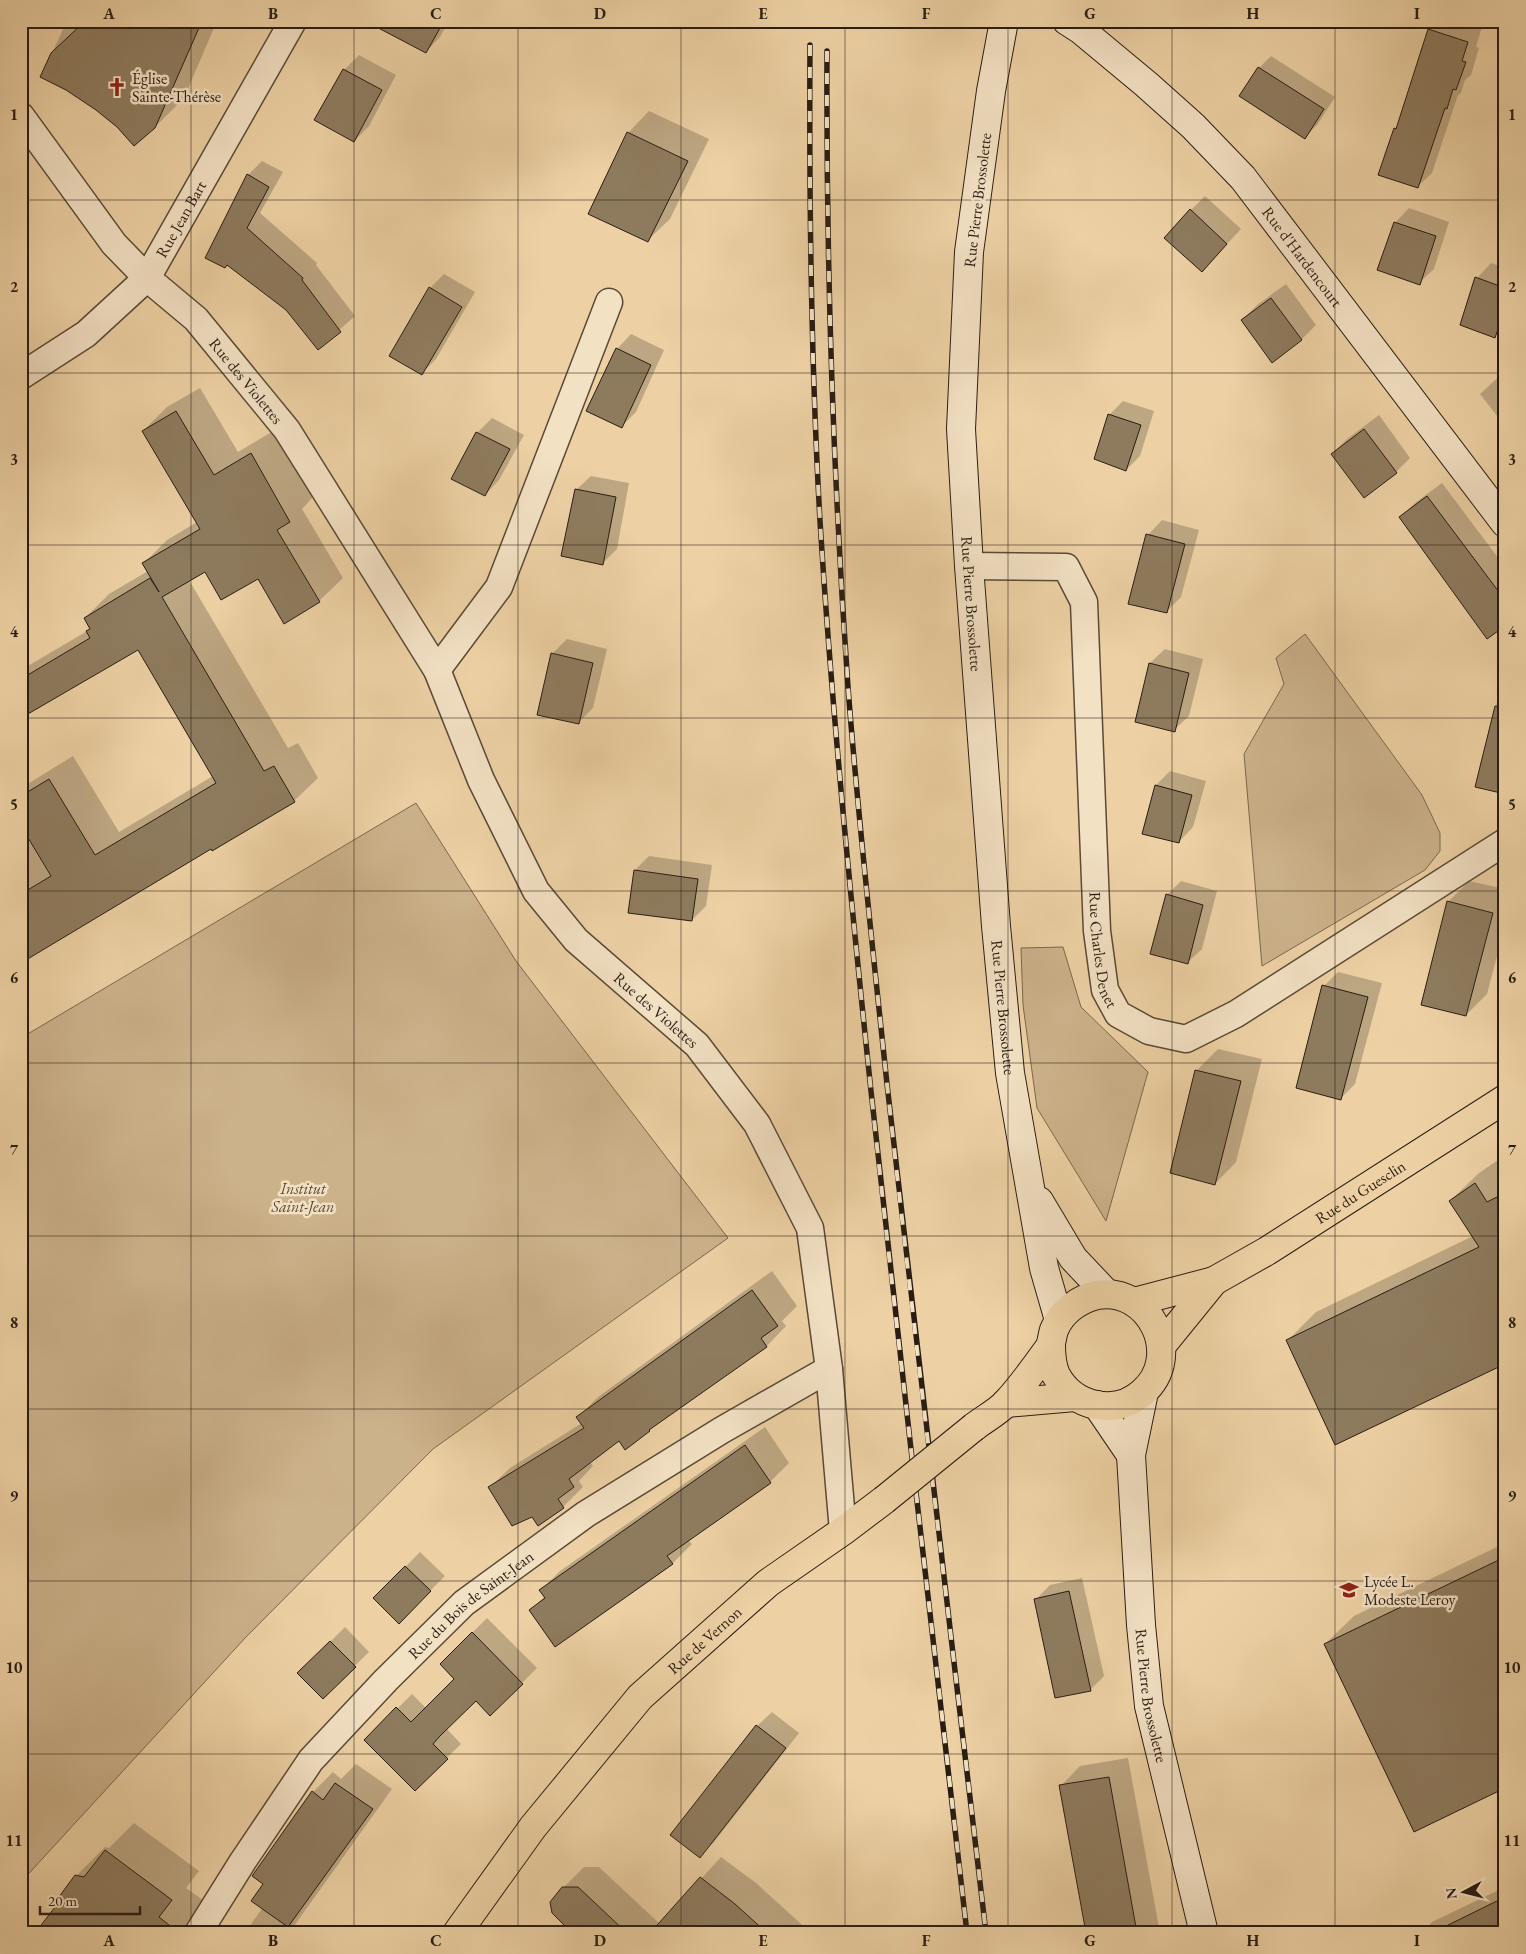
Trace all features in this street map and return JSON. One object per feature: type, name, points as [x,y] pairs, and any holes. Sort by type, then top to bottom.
[{"type":"main road","name":"Rue Pierre Brossolette","points":[[1004,21],[991,92],[969,252],[961,429],[969,566],[996,926],[1010,1063],[1055,1333]]},
{"type":"main road","name":"Rue d'Hardencourt","points":[[1067,21],[1081,30],[1146,84],[1193,126],[1243,178],[1505,523]]},
{"type":"main road","name":"Rue du Guesclin","points":[[1214,1281],[1267,1251],[1505,1099]]},
{"type":"main road","name":"Rue Pierre Brossolette","points":[[1031,1186],[1073,1258],[1108,1294]]},
{"type":"main road","points":[[1134,1302],[1214,1281]]},
{"type":"main road","points":[[1162,1345],[1214,1281]]},
{"type":"main road","points":[[1006,1403],[1086,1401],[1109,1406],[1133,1400],[1144,1392],[1155,1378],[1161,1362],[1162,1345],[1159,1332],[1153,1320],[1134,1302],[1117,1295],[1108,1294],[1085,1299],[1066,1312],[1055,1333],[1051,1360],[1056,1374],[1064,1387],[1086,1401],[1131,1455]]},
{"type":"main road","name":"Rue de Vernon","points":[[457,1933],[533,1828],[640,1697],[768,1584],[884,1500],[1006,1403],[1055,1333]]},
{"type":"main road","name":"Rue Pierre Brossolette","points":[[1144,1392],[1131,1455],[1141,1625],[1149,1706],[1204,1933]]},
{"type":"street","name":"Rue Jean Bart","points":[[21,376],[86,334],[147,278],[293,21]]},
{"type":"street","name":"Rue des Violettes","points":[[21,116],[114,244],[147,278],[196,319],[287,430],[438,670],[481,780],[536,891],[576,940],[697,1044],[757,1124],[810,1228],[829,1369],[843,1531]]},
{"type":"street","points":[[438,670],[499,587],[609,302]]},
{"type":"street","name":"Rue Charles Denet","points":[[969,566],[1066,567],[1084,602],[1097,931],[1105,990],[1118,1014],[1149,1031],[1186,1039],[1236,1014],[1505,842]]},
{"type":"street","name":"Rue du Bois de Saint-Jean","points":[[198,1933],[243,1861],[311,1760],[386,1680],[464,1603],[586,1514],[722,1430],[829,1369]]},
{"type":"green space","points":[[1305,634],[1422,795],[1440,833],[1440,851],[1425,870],[1262,966],[1244,754],[1284,684],[1276,658]]},
{"type":"green space","name":"Institut Saint-Jean","points":[[416,803],[516,961],[728,1238],[433,1449],[246,1637],[21,1882],[21,1038]]},
{"type":"green space","points":[[1063,947],[1081,1007],[1148,1072],[1106,1221],[1037,1108],[1023,1005],[1021,948]]},
{"type":"building","name":"Église Sainte-Thérèse","points":[[85,21],[202,21],[155,128],[134,146],[117,127],[96,110],[66,90],[40,77],[51,53]]},
{"type":"building","points":[[365,21],[444,21],[426,53]]},
{"type":"building","points":[[1428,29],[1468,42],[1462,61],[1466,62],[1456,90],[1453,89],[1447,109],[1445,108],[1418,188],[1378,175],[1394,128],[1396,129]]},
{"type":"building","points":[[1258,67],[1324,109],[1305,139],[1239,96]]},
{"type":"building","points":[[343,69],[382,90],[354,142],[314,120]]},
{"type":"building","points":[[627,132],[688,161],[648,242],[588,214]]},
{"type":"building","points":[[247,174],[269,187],[247,228],[303,278],[302,280],[341,332],[318,350],[286,310],[227,265],[225,268],[205,258]]},
{"type":"building","points":[[1190,209],[1227,244],[1202,272],[1164,238]]},
{"type":"building","points":[[1394,222],[1436,236],[1420,285],[1377,270]]},
{"type":"building","points":[[1475,277],[1505,288],[1505,308],[1495,338],[1460,325]]},
{"type":"building","points":[[429,287],[462,307],[422,375],[389,356]]},
{"type":"building","points":[[1271,298],[1302,340],[1272,363],[1241,320]]},
{"type":"building","points":[[616,348],[651,365],[622,428],[586,411]]},
{"type":"building","points":[[176,411],[214,475],[251,453],[290,522],[277,530],[320,602],[284,624],[258,579],[221,600],[205,572],[162,597],[264,771],[274,766],[295,802],[212,851],[211,849],[21,963],[21,894],[51,876],[21,826],[21,796],[49,779],[95,855],[216,783],[138,650],[21,718],[21,679],[90,638],[86,631],[90,629],[84,618],[150,578],[159,592],[142,563],[200,529],[142,431]]},
{"type":"building","points":[[1108,414],[1141,425],[1126,471],[1094,459]]},
{"type":"building","points":[[1364,429],[1397,473],[1364,498],[1331,454]]},
{"type":"building","points":[[476,432],[510,449],[485,496],[451,479]]},
{"type":"building","points":[[575,489],[616,497],[603,565],[561,556]]},
{"type":"building","points":[[1427,496],[1505,600],[1505,626],[1487,639],[1399,517]]},
{"type":"building","points":[[1146,534],[1185,544],[1167,613],[1128,604]]},
{"type":"building","points":[[551,653],[593,663],[579,724],[537,715]]},
{"type":"building","points":[[1149,663],[1189,673],[1175,732],[1135,722]]},
{"type":"building","points":[[1495,706],[1505,708],[1505,794],[1475,787]]},
{"type":"building","points":[[1155,785],[1192,795],[1179,843],[1142,834]]},
{"type":"building","points":[[634,870],[698,879],[692,921],[628,913]]},
{"type":"building","points":[[1166,894],[1203,905],[1188,964],[1150,954]]},
{"type":"building","points":[[1447,901],[1493,913],[1466,1016],[1421,1005]]},
{"type":"building","points":[[1322,985],[1368,997],[1341,1100],[1296,1088]]},
{"type":"building","points":[[1195,1070],[1241,1081],[1215,1185],[1170,1173]]},
{"type":"building","points":[[1475,1183],[1487,1202],[1505,1193],[1505,1364],[1335,1445],[1286,1340],[1479,1247],[1449,1201]]},
{"type":"building","points":[[752,1290],[778,1326],[761,1338],[767,1347],[649,1430],[625,1450],[619,1441],[569,1479],[574,1487],[558,1499],[564,1508],[538,1526],[532,1517],[512,1526],[488,1487],[584,1428],[576,1417]]},
{"type":"building","points":[[745,1445],[771,1483],[667,1556],[673,1564],[555,1647],[529,1610],[545,1598],[539,1590]]},
{"type":"building","points":[[1505,1557],[1505,1788],[1414,1832],[1324,1644]]},
{"type":"building","points":[[405,1566],[431,1591],[399,1624],[373,1598]]},
{"type":"building","points":[[1069,1591],[1091,1691],[1055,1698],[1034,1599]]},
{"type":"building","points":[[472,1632],[523,1684],[490,1716],[476,1701],[440,1736],[433,1744],[448,1759],[415,1791],[364,1740],[396,1707],[411,1722],[454,1679],[440,1664]]},
{"type":"building","points":[[330,1641],[356,1667],[323,1699],[297,1673]]},
{"type":"building","points":[[756,1725],[786,1748],[700,1858],[670,1835]]},
{"type":"building","points":[[1109,1777],[1137,1933],[1086,1933],[1059,1785]]},
{"type":"building","points":[[335,1783],[373,1809],[288,1927],[251,1901],[263,1884],[252,1876],[312,1791],[323,1800]]},
{"type":"building","points":[[105,1850],[172,1900],[159,1917],[179,1933],[35,1933],[55,1907],[53,1905],[75,1875],[84,1877]]},
{"type":"building","points":[[700,1877],[735,1904],[767,1933],[650,1933]]},
{"type":"building","points":[[562,1887],[578,1887],[627,1933],[572,1933],[552,1913],[550,1902]]},
{"type":"building","points":[[1505,1897],[1505,1933],[1432,1933]]},
{"type":"railway","points":[[810,45],[810,224],[814,402],[820,521],[836,735],[882,1196],[967,1933]]},
{"type":"railway","points":[[827,51],[831,369],[838,528],[852,737],[887,1084],[986,1933]]},
{"type":"place","name":"Église Sainte-Thérèse","points":[[117,87]]},
{"type":"place","name":"Lycée L. Modeste Leroy","points":[[1349,1590]]}]
